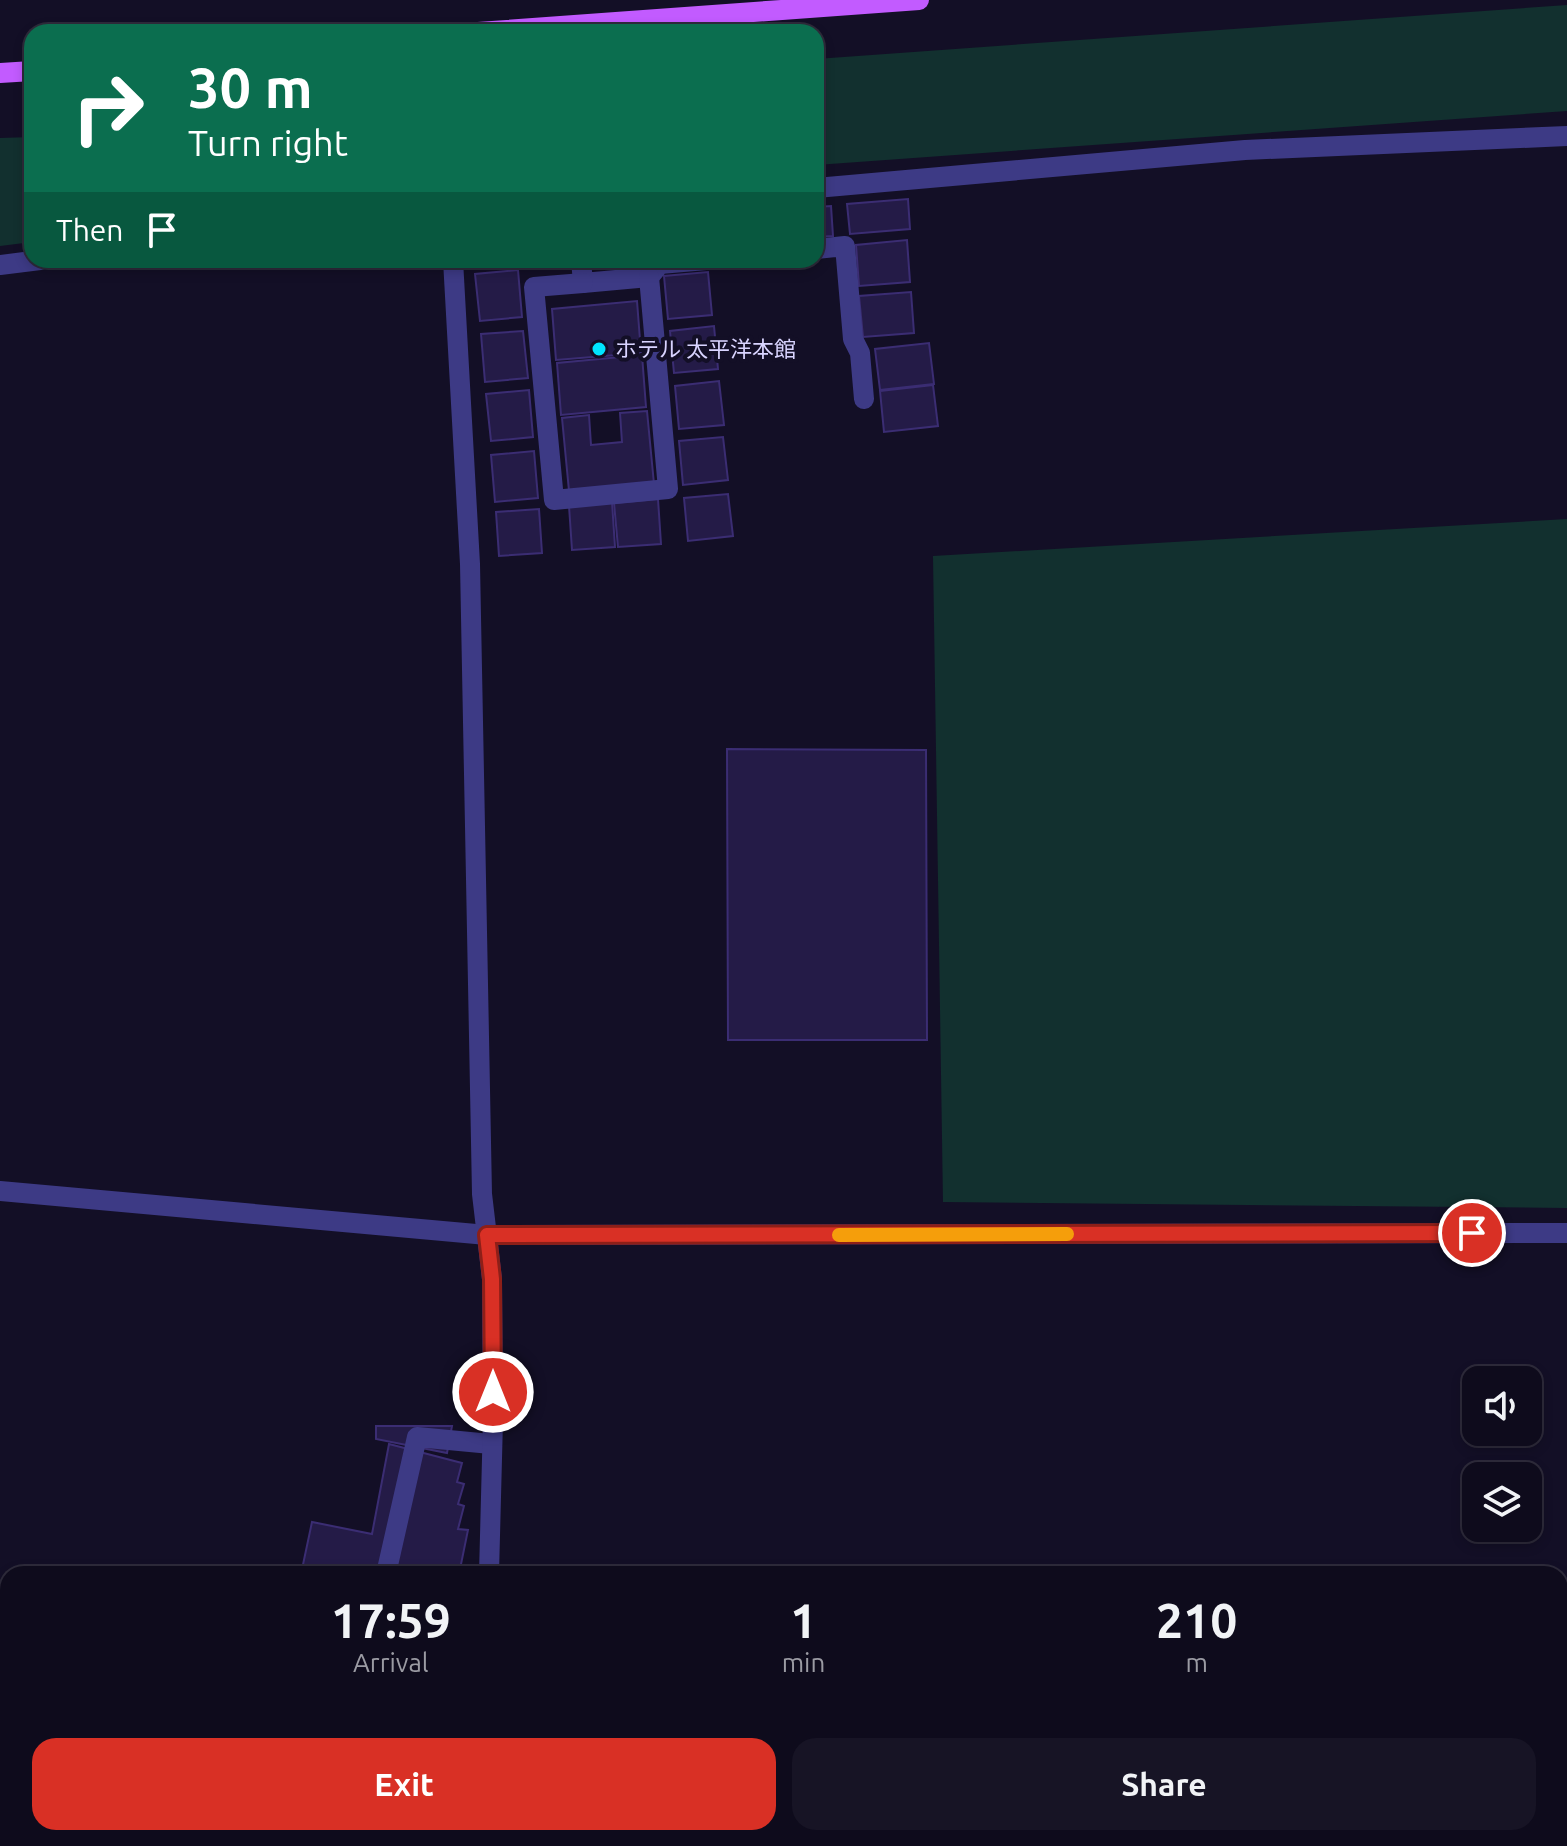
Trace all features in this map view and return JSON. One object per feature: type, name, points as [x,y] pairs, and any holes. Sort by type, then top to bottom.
[{"type":"main road","points":[[588,24],[919,0]]},
{"type":"main road","points":[[0,73],[24,72]]},
{"type":"street","points":[[824,187],[1245,150],[1567,136]]},
{"type":"street","points":[[824,248],[845,246],[853,339],[860,353],[864,399]]},
{"type":"street","points":[[0,265],[24,262]]},
{"type":"street","points":[[453,268],[470,564],[482,1194],[492,1279],[489,1566]]},
{"type":"street","points":[[582,268],[583,283]]},
{"type":"street","points":[[649,277],[668,489],[554,500],[534,287],[649,277],[657,268]]},
{"type":"street","points":[[0,1191],[487,1235],[1567,1233]]},
{"type":"street","points":[[388,1566],[417,1437],[491,1444]]},
{"type":"green space","points":[[1567,5],[1567,111],[824,164],[824,58]]},
{"type":"green space","points":[[24,137],[24,243],[0,246],[0,138]]},
{"type":"green space","points":[[1567,519],[1567,1208],[943,1202],[933,556]]},
{"type":"building","points":[[908,199],[910,229],[850,234],[847,204]]},
{"type":"building","points":[[824,206],[831,206],[833,236],[824,237]]},
{"type":"building","points":[[907,240],[910,282],[859,286],[856,245]]},
{"type":"building","points":[[518,270],[522,317],[480,321],[475,274]]},
{"type":"building","points":[[708,272],[712,315],[668,319],[664,276]]},
{"type":"building","points":[[911,292],[914,333],[863,337],[859,296]]},
{"type":"building","points":[[637,301],[641,353],[556,360],[552,309]]},
{"type":"building","points":[[714,326],[718,369],[674,373],[670,331]]},
{"type":"building","points":[[523,331],[528,378],[485,382],[481,334]]},
{"type":"building","points":[[929,343],[934,384],[880,390],[875,349]]},
{"type":"building","points":[[642,355],[646,407],[561,415],[557,363]]},
{"type":"building","points":[[719,381],[724,425],[679,429],[675,386]]},
{"type":"building","points":[[933,385],[938,426],[884,432],[880,391]]},
{"type":"building","points":[[529,390],[533,437],[491,441],[486,394]]},
{"type":"building","points":[[647,411],[654,484],[569,491],[562,418],[589,415],[591,445],[622,442],[620,413]]},
{"type":"building","points":[[723,437],[728,480],[683,485],[679,441]]},
{"type":"building","points":[[534,451],[538,498],[495,502],[491,455]]},
{"type":"building","points":[[728,494],[733,536],[688,541],[684,498]]},
{"type":"building","points":[[658,499],[661,544],[618,547],[614,503]]},
{"type":"building","points":[[612,502],[615,547],[572,550],[569,506]]},
{"type":"building","points":[[539,509],[542,553],[499,556],[496,512]]},
{"type":"building","points":[[727,749],[926,750],[927,1040],[728,1040]]},
{"type":"building","points":[[376,1426],[452,1426],[447,1453],[376,1439]]},
{"type":"building","points":[[389,1444],[462,1463],[457,1482],[464,1484],[458,1504],[464,1506],[458,1529],[468,1530],[461,1566],[303,1566],[312,1522],[372,1534]]},
{"type":"slow traffic","points":[[839,1235],[1067,1234]]},
{"type":"place","name":"ホテル 太平洋本館","points":[[599,349]]},
{"type":"route","points":[[493,1392],[492,1279],[487,1235],[1472,1233]]}]
